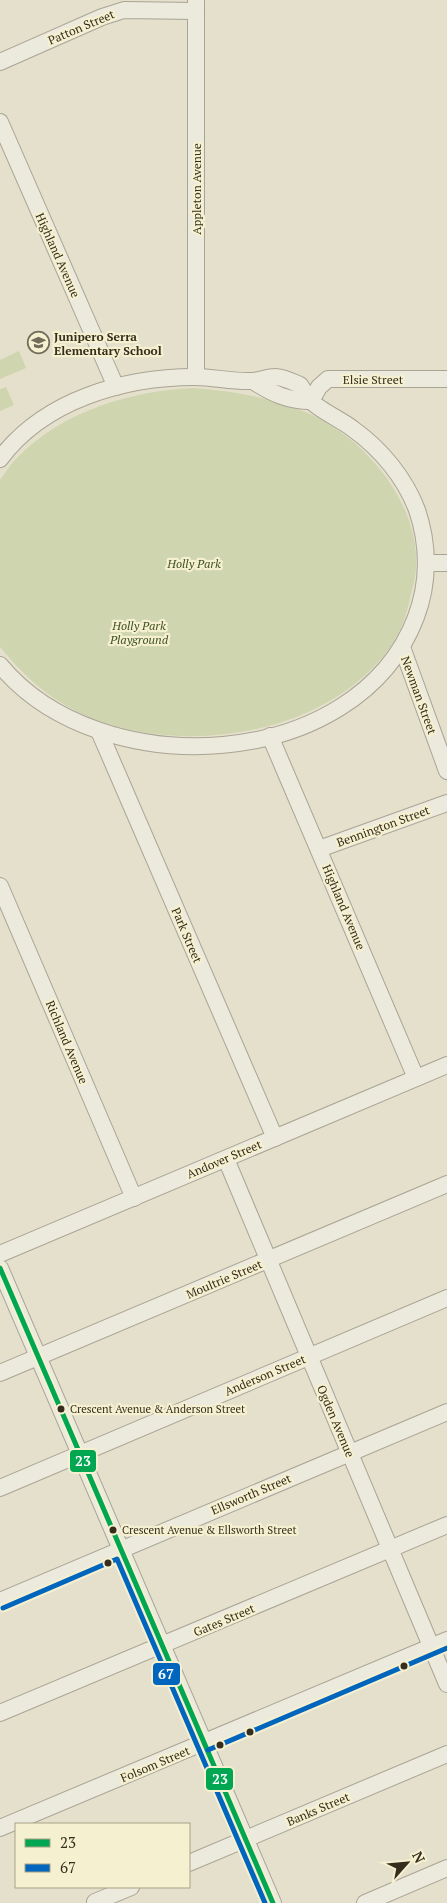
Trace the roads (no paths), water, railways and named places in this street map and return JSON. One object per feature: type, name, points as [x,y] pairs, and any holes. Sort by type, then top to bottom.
[{"type":"street","name":"Patton Street","points":[[0,62],[102,17],[124,10],[196,6]]},
{"type":"street","name":"Appleton Avenue","points":[[196,6],[196,377]]},
{"type":"street","name":"Highland Avenue","points":[[0,122],[116,387]]},
{"type":"street","points":[[0,459],[22,435],[58,410],[97,392],[169,378],[196,377],[252,381],[272,393],[295,401],[311,401],[354,429],[390,463],[405,485],[416,510],[424,535],[426,563],[420,607],[402,647],[387,667],[370,684],[340,706],[316,720],[270,736],[223,745],[174,746],[150,744],[99,731],[73,722],[49,709],[28,693],[0,665]]},
{"type":"street","name":"Elsie Street","points":[[311,401],[323,382],[334,378],[447,379]]},
{"type":"street","points":[[426,563],[447,563]]},
{"type":"street","name":"Newman Street","points":[[402,647],[447,771]]},
{"type":"street","name":"Park Street","points":[[99,731],[275,1138]]},
{"type":"street","name":"Highland Avenue","points":[[270,736],[416,1078]]},
{"type":"street","name":"Bennington Street","points":[[319,849],[447,803]]},
{"type":"street","name":"Richland Avenue","points":[[0,886],[134,1198]]},
{"type":"street","name":"Andover Street","points":[[0,1254],[447,1065]]},
{"type":"street","name":"Ogden Avenue","points":[[226,1159],[447,1684]]},
{"type":"street","name":"Moultrie Street","points":[[0,1373],[447,1184]]},
{"type":"street","points":[[0,1268],[274,1903]]},
{"type":"street","name":"Anderson Street","points":[[0,1488],[447,1298]]},
{"type":"street","name":"Ellsworth Street","points":[[0,1601],[447,1412]]},
{"type":"street","name":"Gates Street","points":[[0,1713],[447,1526]]},
{"type":"street","name":"Folsom Street","points":[[0,1828],[447,1640]]},
{"type":"street","name":"Banks Street","points":[[190,1863],[447,1754]]},
{"type":"street","points":[[365,1903],[447,1868]]},
{"type":"street","points":[[95,1902],[129,1888]]},
{"type":"place","name":"Junipero Serra Elementary School","points":[[38,343]]},
{"type":"place","name":"Crescent Avenue & Anderson Street","points":[[61,1409]]},
{"type":"place","name":"Crescent Avenue & Ellsworth Street","points":[[113,1530]]},
{"type":"park label","name":"Holly Park","points":[[194,563]]},
{"type":"park label","name":"Holly Park Playground","points":[[139,632]]}]
